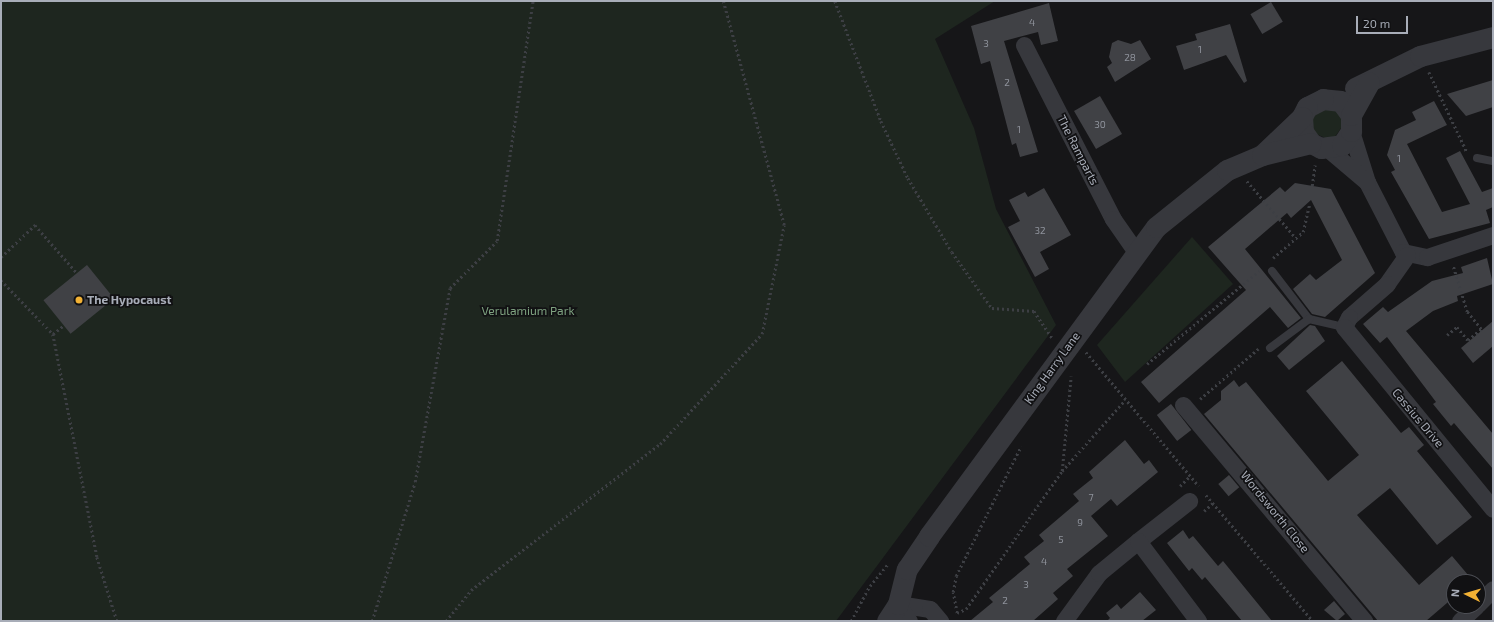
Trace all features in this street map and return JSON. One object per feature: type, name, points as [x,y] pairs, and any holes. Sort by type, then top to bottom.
[{"type":"street","points":[[1367,182],[1318,156],[1303,132],[1302,117],[1314,102],[1333,98],[1369,83],[1420,56],[1493,38]]},
{"type":"street","name":"The Ramparts","points":[[1024,45],[1113,219],[1136,252]]},
{"type":"street","name":"King Harry Lane","points":[[1262,155],[1318,156],[1342,145],[1369,83]]},
{"type":"street","points":[[1333,98],[1347,107],[1367,182],[1399,247],[1407,255],[1427,257],[1493,235]]},
{"type":"street","name":"King Harry Lane","points":[[898,615],[907,569],[1072,352],[1136,252],[1156,227],[1205,185],[1227,170],[1262,155],[1302,117]]},
{"type":"street","points":[[1344,327],[1349,317],[1387,284],[1407,255]]},
{"type":"street","name":"Cassius Drive","points":[[1344,327],[1493,509]]},
{"type":"street","name":"Wordsworth Close","points":[[1185,408],[1364,621]]},
{"type":"street","points":[[1064,621],[1099,574],[1189,501]]},
{"type":"street","points":[[1138,541],[1198,621]]},
{"type":"street","points":[[898,615],[930,609],[948,619]]},
{"type":"street","points":[[1460,621],[1467,614]]},
{"type":"lane","points":[[1477,158],[1493,162]]},
{"type":"lane","points":[[1269,268],[1309,319],[1344,327]]},
{"type":"lane","points":[[1270,348],[1309,319]]},
{"type":"path","points":[[372,621],[415,482],[450,288],[497,241],[533,1]]},
{"type":"path","points":[[446,621],[471,590],[660,444],[762,334],[784,225],[723,1]]},
{"type":"path","points":[[835,1],[881,120],[908,178],[952,252],[992,308],[1034,311],[1072,352],[1125,400],[1313,621]]},
{"type":"path","points":[[1421,73],[1436,67]]},
{"type":"path","points":[[1428,70],[1465,151],[1477,158]]},
{"type":"path","points":[[1312,186],[1318,156]]},
{"type":"path","points":[[1243,176],[1295,237]]},
{"type":"path","points":[[1271,261],[1295,237],[1303,232],[1309,205]]},
{"type":"path","points":[[1,257],[34,225],[77,273]]},
{"type":"path","points":[[1447,335],[1457,327],[1468,340],[1481,329],[1467,312],[1448,251]]},
{"type":"path","points":[[1147,364],[1269,268]]},
{"type":"path","points":[[1,280],[53,334],[97,557],[117,621]]},
{"type":"path","points":[[53,334],[64,325]]},
{"type":"path","points":[[1185,408],[1259,348],[1270,348]]},
{"type":"path","points":[[1062,472],[1072,352]]},
{"type":"path","points":[[948,619],[966,609],[1062,472],[1125,400]]},
{"type":"path","points":[[957,613],[953,592],[956,576],[1023,442]]},
{"type":"path","points":[[851,621],[870,586],[890,562]]},
{"type":"green space","name":"Verulamium Park","points":[[1,1],[995,1],[935,39],[974,128],[996,209],[1056,325],[836,621],[1,621]]},
{"type":"green space","points":[[1332,106],[1346,121],[1332,141],[1314,133],[1312,120],[1314,114]]},
{"type":"green space","points":[[1192,237],[1233,284],[1125,382],[1097,345]]},
{"type":"building","points":[[1271,2],[1283,22],[1262,34],[1250,14]]},
{"type":"building","points":[[1049,3],[1058,41],[1041,45],[1038,32],[1004,41],[1038,152],[1020,157],[1016,143],[1012,145],[990,61],[981,64],[971,26]]},
{"type":"building","points":[[1230,24],[1247,81],[1244,83],[1226,55],[1184,70],[1176,46],[1197,40],[1195,34]]},
{"type":"building","points":[[1118,40],[1131,44],[1140,40],[1151,59],[1115,82],[1107,67],[1112,63],[1109,57],[1112,43]]},
{"type":"building","points":[[1493,80],[1493,107],[1466,116],[1447,94]]},
{"type":"building","points":[[1100,96],[1122,134],[1096,149],[1074,111]]},
{"type":"building","points":[[1434,101],[1447,125],[1407,144],[1442,212],[1470,204],[1446,158],[1460,151],[1482,192],[1493,188],[1493,207],[1486,210],[1490,223],[1429,239],[1391,172],[1395,170],[1387,155],[1395,130],[1416,120],[1412,112]]},
{"type":"building","points":[[1295,183],[1331,189],[1375,273],[1325,317],[1312,314],[1293,289],[1310,274],[1316,280],[1342,260],[1311,200],[1291,218],[1287,213],[1245,249],[1301,318],[1288,328],[1270,307],[1159,403],[1141,382],[1246,290],[1208,247],[1280,187],[1285,192]]},
{"type":"building","points":[[1044,188],[1071,235],[1040,252],[1049,269],[1035,277],[1008,227],[1020,221],[1009,200],[1025,192],[1028,197]]},
{"type":"building","points":[[1487,258],[1493,284],[1457,296],[1458,301],[1433,311],[1406,331],[1493,434],[1493,469],[1454,423],[1451,426],[1433,404],[1436,402],[1387,337],[1380,343],[1363,324],[1383,307],[1388,312],[1432,281],[1463,273],[1461,267]]},
{"type":"building","name":"The Hypocaust","points":[[87,265],[114,298],[71,334],[43,300]]},
{"type":"building","points":[[1493,321],[1493,346],[1473,363],[1461,348]]},
{"type":"building","points":[[1310,325],[1315,326],[1325,341],[1289,370],[1277,356]]},
{"type":"building","points":[[1342,361],[1401,433],[1409,427],[1424,445],[1417,451],[1472,517],[1437,545],[1390,488],[1357,515],[1419,585],[1452,556],[1467,574],[1446,574],[1446,604],[1426,621],[1378,621],[1204,414],[1221,400],[1221,391],[1234,380],[1239,387],[1246,382],[1328,481],[1359,455],[1306,391]]},
{"type":"building","points":[[1171,404],[1191,430],[1177,441],[1157,415]]},
{"type":"building","points":[[1125,440],[1144,464],[1149,460],[1158,472],[1117,506],[1111,499],[1091,516],[1108,536],[1067,569],[1073,576],[1053,593],[1058,599],[1033,621],[970,621],[993,602],[989,598],[1030,564],[1024,557],[1044,541],[1039,535],[1079,501],[1073,494],[1093,478],[1089,472]]},
{"type":"building","points":[[1229,475],[1239,487],[1229,496],[1218,484]]},
{"type":"building","points":[[1183,530],[1189,539],[1193,536],[1218,566],[1223,561],[1272,621],[1242,621],[1205,577],[1202,580],[1192,568],[1189,571],[1167,543]]},
{"type":"building","points":[[1140,592],[1156,610],[1142,621],[1107,621],[1110,618],[1106,613],[1117,604],[1121,609]]},
{"type":"building","points":[[1334,601],[1345,614],[1337,621],[1324,610]]},
{"type":"place","name":"The Hypocaust","points":[[79,300]]}]
